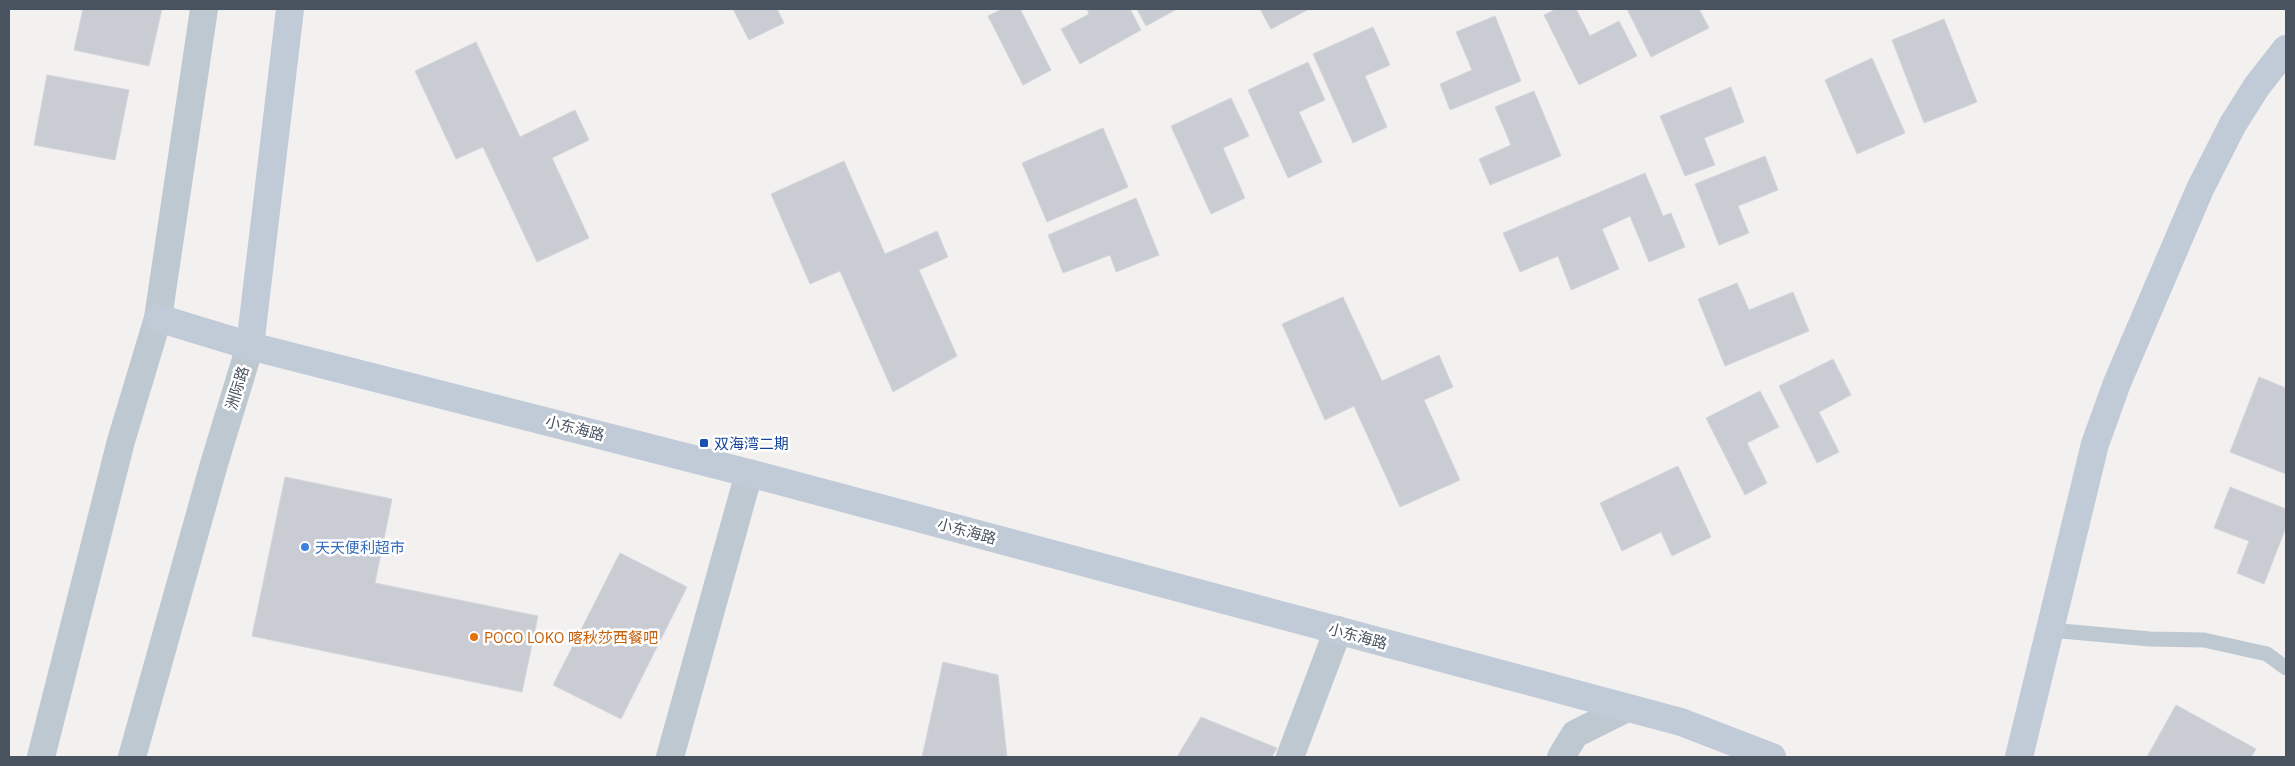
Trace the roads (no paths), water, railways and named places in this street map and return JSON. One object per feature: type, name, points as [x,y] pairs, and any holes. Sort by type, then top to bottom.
[{"type":"main road","name":"洲际路","points":[[250,346],[290,9]]},
{"type":"main road","points":[[2019,757],[2095,444],[2117,382],[2200,189],[2234,124],[2257,86],[2286,49]]},
{"type":"main road","name":"小东海路","points":[[158,318],[250,346],[749,473],[1681,722],[1772,757]]},
{"type":"street","points":[[41,757],[122,441],[158,318],[204,9]]},
{"type":"street","name":"洲际路","points":[[132,757],[214,464],[250,346]]},
{"type":"street","points":[[670,757],[749,473]]},
{"type":"street","points":[[1290,757],[1338,630]]},
{"type":"street","points":[[1560,757],[1575,734],[1628,708]]},
{"type":"lane","points":[[2050,630],[2150,640],[2204,640],[2267,654],[2286,668]]},
{"type":"place","name":"双海湾二期","points":[[704,443]]},
{"type":"place","name":"天天便利超市","points":[[305,547]]},
{"type":"place","name":"POCO LOKO 喀秋莎西餐吧","points":[[474,637]]}]
